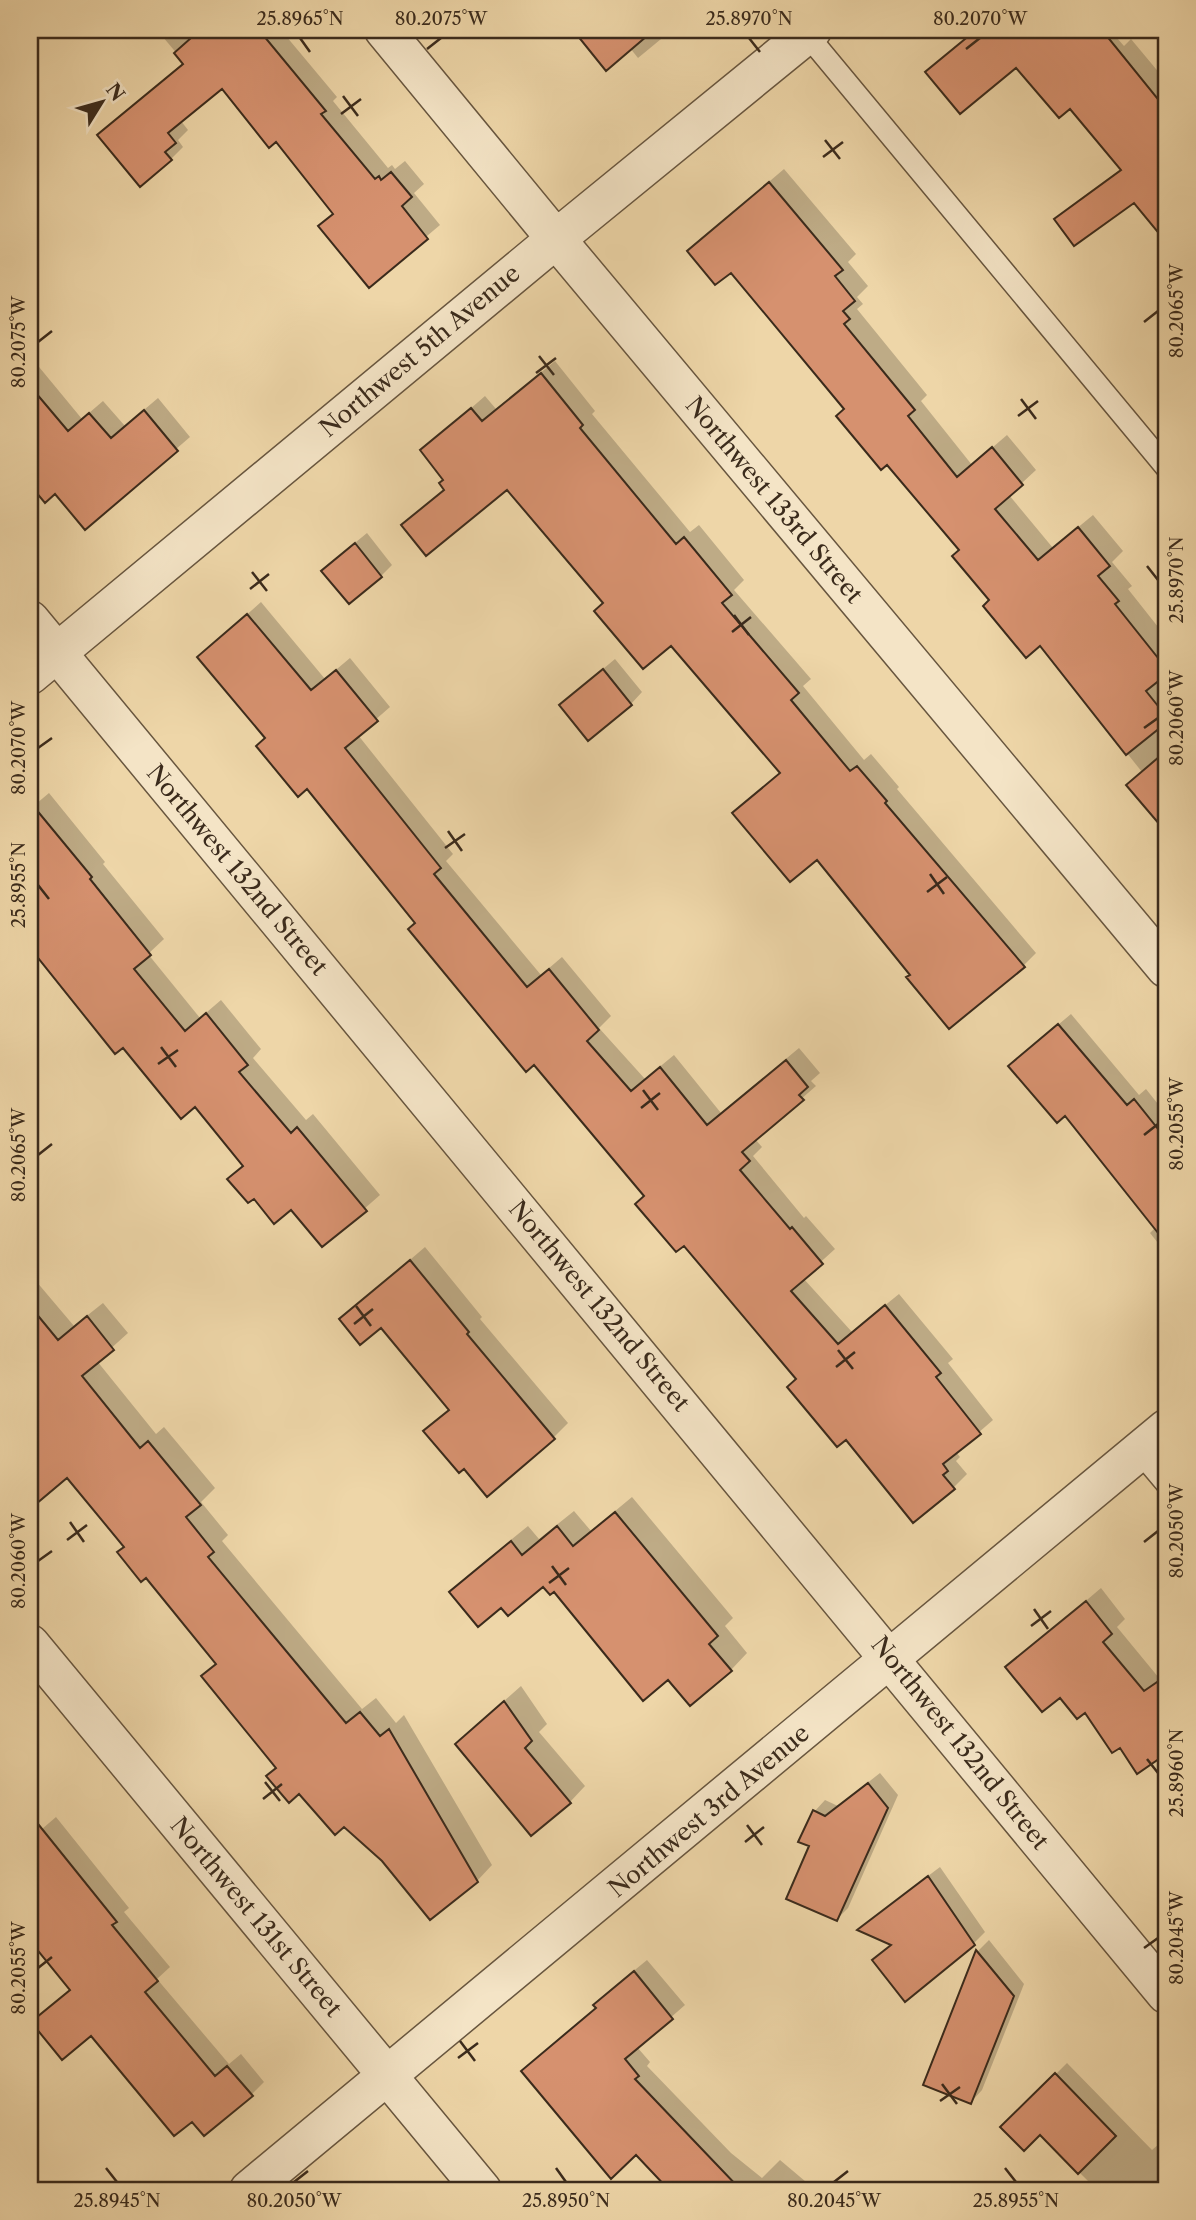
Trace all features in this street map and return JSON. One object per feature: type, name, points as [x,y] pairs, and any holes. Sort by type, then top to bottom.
[{"type":"street","name":"Northwest 133rd Street","points":[[384,30],[1166,968]]},
{"type":"street","name":"Northwest 5th Avenue","points":[[43,664],[808,31]]},
{"type":"street","name":"Northwest 132nd Street","points":[[30,620],[43,664],[892,1659],[1166,1994]]},
{"type":"street","name":"Northwest 3rd Avenue","points":[[249,2190],[1153,1440]]},
{"type":"street","name":"Northwest 131st Street","points":[[30,1644],[482,2190]]},
{"type":"lane","points":[[808,31],[1166,467]]},
{"type":"lane","points":[[1153,1440],[1166,1483]]},
{"type":"building","points":[[200,30],[259,30],[326,111],[321,114],[375,179],[379,176],[381,180],[391,172],[412,197],[402,206],[428,239],[369,288],[318,226],[333,214],[276,142],[269,148],[222,89],[168,133],[176,143],[165,152],[172,160],[140,187],[97,135],[183,64],[174,53]]},
{"type":"building","points":[[573,30],[654,30],[606,71]]},
{"type":"building","points":[[976,30],[1102,30],[1166,109],[1166,242],[1134,203],[1074,246],[1054,219],[1121,170],[1070,109],[1059,118],[1016,68],[960,114],[925,72]]},
{"type":"building","points":[[769,182],[843,270],[835,276],[855,301],[843,311],[850,319],[844,324],[915,410],[908,416],[957,477],[992,447],[1023,485],[995,509],[1038,560],[1078,527],[1110,566],[1098,576],[1119,601],[1115,604],[1166,668],[1166,675],[1146,691],[1166,716],[1166,723],[1126,755],[1040,646],[1026,658],[983,606],[989,600],[952,556],[959,550],[887,465],[881,470],[836,416],[844,409],[731,273],[715,285],[687,251]]},
{"type":"building","points":[[541,373],[583,425],[580,428],[676,544],[684,537],[732,595],[722,603],[799,693],[791,700],[850,771],[857,766],[887,801],[885,803],[1025,967],[949,1029],[906,977],[910,975],[817,860],[790,882],[732,813],[780,773],[671,646],[643,669],[594,611],[603,603],[507,490],[426,556],[401,525],[444,490],[439,483],[443,480],[420,450],[471,408],[482,421]]},
{"type":"building","points":[[30,386],[68,431],[89,413],[111,438],[144,410],[178,451],[85,530],[55,494],[45,503],[30,485]]},
{"type":"building","points":[[355,543],[382,577],[349,604],[321,571]]},
{"type":"building","points":[[247,614],[311,690],[336,670],[378,721],[345,748],[441,868],[434,874],[527,987],[549,969],[599,1030],[587,1041],[631,1091],[660,1067],[707,1125],[786,1060],[808,1087],[799,1095],[804,1100],[742,1152],[750,1161],[740,1170],[823,1264],[791,1291],[838,1344],[885,1305],[941,1373],[936,1377],[981,1434],[943,1464],[948,1471],[943,1475],[955,1489],[913,1523],[846,1440],[837,1447],[787,1387],[796,1379],[684,1246],[676,1252],[635,1204],[644,1196],[534,1065],[526,1072],[408,929],[415,923],[307,789],[298,797],[256,746],[265,738],[197,657]]},
{"type":"building","points":[[603,669],[632,705],[588,741],[559,705]]},
{"type":"building","points":[[1166,751],[1166,832],[1126,785]]},
{"type":"building","points":[[30,802],[92,877],[90,879],[151,955],[134,969],[185,1031],[206,1013],[248,1065],[239,1072],[291,1133],[297,1127],[367,1211],[322,1247],[291,1210],[274,1224],[254,1199],[248,1203],[227,1179],[243,1166],[195,1107],[181,1119],[123,1048],[115,1054],[30,948]]},
{"type":"building","points":[[1058,1024],[1127,1105],[1134,1099],[1166,1139],[1166,1243],[1065,1116],[1057,1123],[1008,1066]]},
{"type":"building","points":[[410,1260],[469,1332],[467,1334],[555,1439],[487,1497],[464,1469],[459,1473],[423,1431],[449,1410],[381,1328],[360,1345],[339,1319]]},
{"type":"building","points":[[30,1306],[58,1340],[87,1316],[114,1350],[82,1376],[140,1448],[148,1441],[201,1505],[186,1517],[214,1552],[208,1557],[346,1723],[360,1712],[380,1736],[389,1729],[478,1882],[430,1920],[382,1861],[344,1827],[335,1835],[299,1794],[289,1803],[266,1776],[276,1768],[201,1676],[216,1664],[146,1578],[141,1582],[117,1552],[124,1547],[67,1478],[30,1509]]},
{"type":"building","points":[[615,1512],[718,1636],[709,1644],[732,1671],[690,1706],[668,1680],[643,1701],[554,1592],[550,1595],[543,1587],[508,1616],[501,1608],[478,1627],[449,1592],[511,1541],[522,1555],[557,1526],[573,1546]]},
{"type":"building","points":[[1086,1601],[1112,1634],[1103,1642],[1144,1691],[1166,1676],[1166,1754],[1137,1774],[1120,1748],[1112,1753],[1085,1713],[1077,1719],[1060,1698],[1042,1712],[1005,1667]]},
{"type":"building","points":[[504,1701],[532,1741],[525,1748],[571,1803],[531,1836],[455,1744]]},
{"type":"building","points":[[868,1783],[888,1808],[837,1921],[786,1899],[809,1846],[798,1842],[813,1810],[825,1816]]},
{"type":"building","points":[[30,1814],[117,1922],[112,1925],[158,1981],[145,1992],[215,2076],[227,2066],[253,2096],[204,2136],[192,2122],[174,2136],[91,2036],[62,2060],[31,2022],[70,1990],[30,1941]]},
{"type":"building","points":[[928,1876],[975,1945],[905,2002],[872,1960],[891,1945],[857,1930]]},
{"type":"building","points":[[976,1950],[1014,1996],[971,2104],[923,2085]]},
{"type":"building","points":[[634,1971],[673,2019],[625,2059],[639,2076],[635,2079],[741,2190],[669,2190],[636,2155],[611,2179],[521,2071],[596,2008],[593,2005]]},
{"type":"building","points":[[1055,2073],[1116,2136],[1078,2174],[1040,2135],[1024,2151],[1000,2127]]}]
